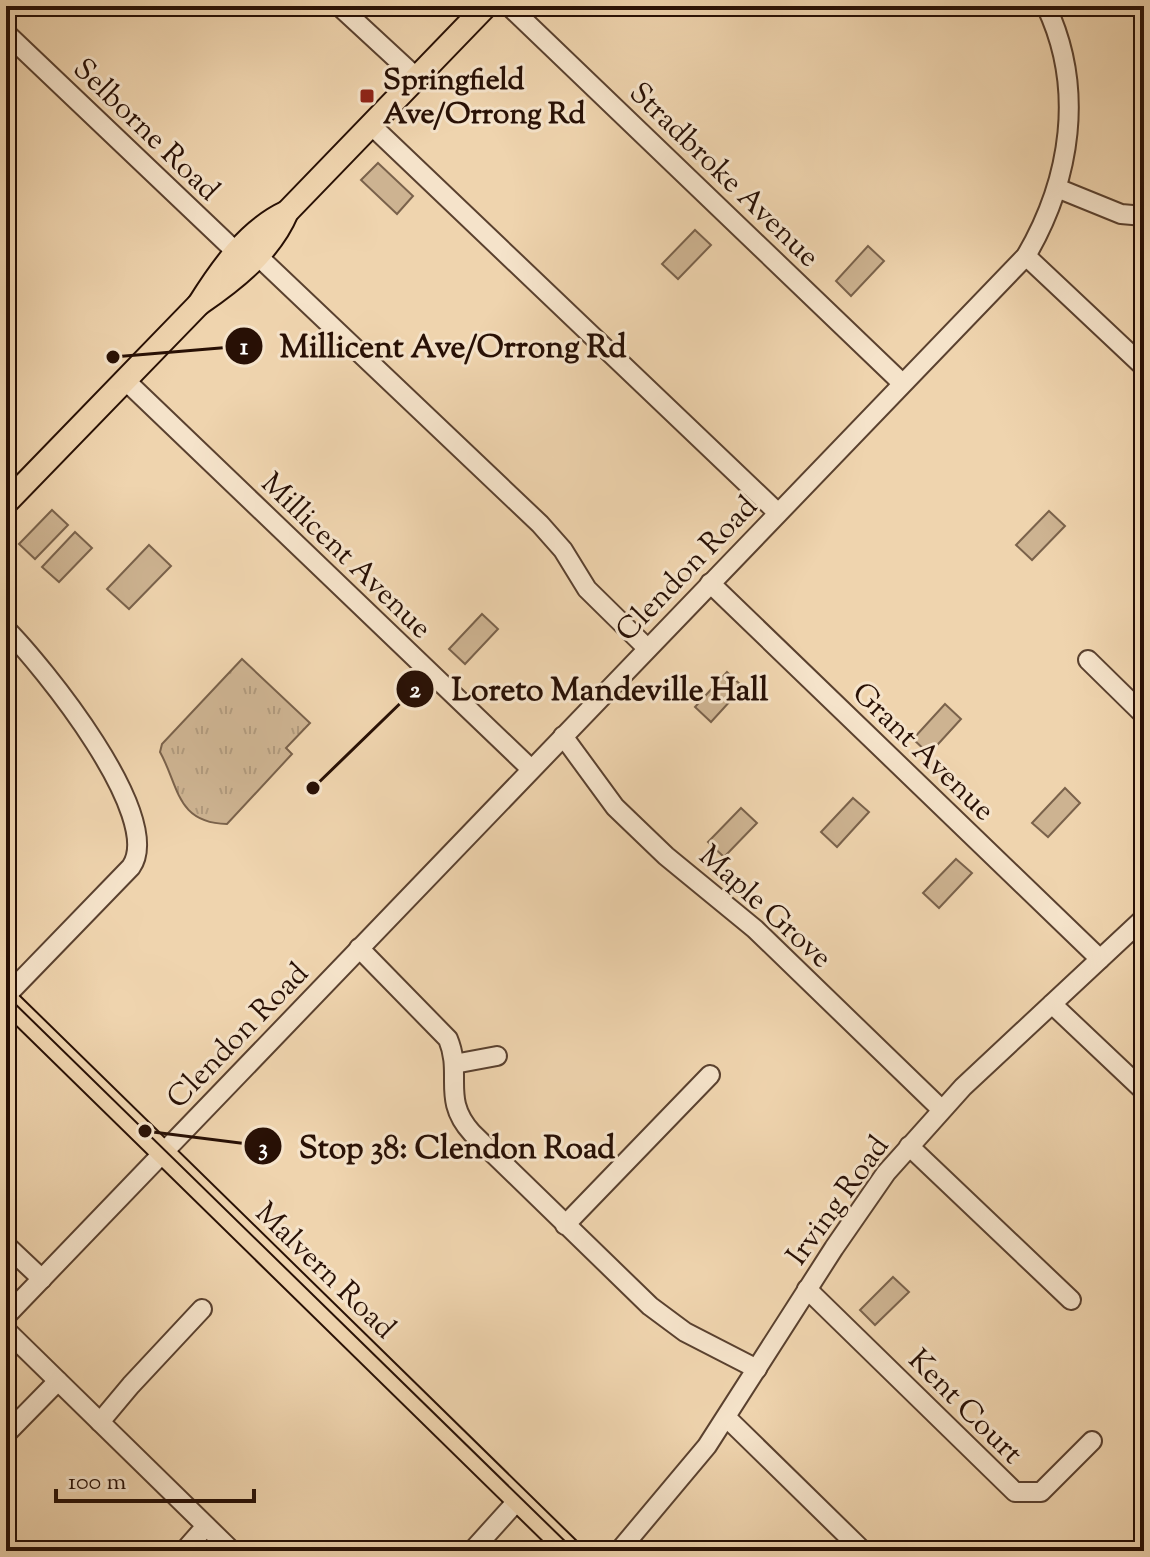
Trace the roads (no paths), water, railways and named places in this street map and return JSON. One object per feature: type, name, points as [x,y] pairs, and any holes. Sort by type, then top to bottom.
[{"type":"main road","points":[[6,503],[199,304],[230,283],[247,254],[277,235],[287,212],[486,6]]},
{"type":"main road","name":"Malvern Road","points":[[6,998],[570,1551]]},
{"type":"street","points":[[339,6],[417,78]]},
{"type":"street","name":"Stradbroke Avenue","points":[[509,6],[902,383]]},
{"type":"street","name":"Clendon Road","points":[[6,1316],[1026,256],[1057,188],[1066,144],[1070,85],[1064,55],[1046,6]]},
{"type":"street","name":"Selborne Road","points":[[6,33],[540,524],[563,550],[587,589],[647,648]]},
{"type":"street","points":[[371,125],[778,513]]},
{"type":"street","points":[[1057,188],[1121,214],[1144,216]]},
{"type":"street","points":[[1026,256],[1144,367]]},
{"type":"street","name":"Millicent Avenue","points":[[125,380],[531,769]]},
{"type":"street","name":"Grant Avenue","points":[[710,583],[1100,959]]},
{"type":"street","points":[[6,629],[54,682],[97,746],[129,812],[138,850],[131,867],[6,998]]},
{"type":"street","points":[[1088,660],[1144,715]]},
{"type":"street","name":"Maple Grove","points":[[563,736],[603,794],[623,815],[755,929],[941,1109]]},
{"type":"street","name":"Irving Road","points":[[619,1551],[679,1482],[727,1418],[807,1289],[862,1207],[909,1146],[941,1109],[1144,918]]},
{"type":"street","points":[[359,948],[439,1027],[451,1047],[454,1064],[452,1095],[459,1117],[650,1306],[685,1332],[757,1369]]},
{"type":"street","points":[[1052,1004],[1144,1091]]},
{"type":"street","points":[[454,1064],[497,1056]]},
{"type":"street","points":[[565,1225],[710,1075]]},
{"type":"street","points":[[909,1146],[1071,1300]]},
{"type":"street","points":[[6,1245],[42,1279]]},
{"type":"street","name":"Kent Court","points":[[807,1289],[1015,1492],[1041,1492],[1092,1441]]},
{"type":"street","points":[[100,1422],[202,1309]]},
{"type":"street","points":[[6,1330],[232,1551]]},
{"type":"street","points":[[6,1434],[58,1381]]},
{"type":"street","points":[[727,1418],[863,1551]]},
{"type":"street","points":[[472,1551],[518,1500]]},
{"type":"street","points":[[184,1551],[206,1526]]},
{"type":"tram line","points":[[6,995],[575,1551]]},
{"type":"place","name":"Springfield Ave/Orrong Rd","points":[[367,96]]},
{"type":"place","name":"Millicent Ave/Orrong Rd","points":[[113,357]]},
{"type":"place","name":"Loreto Mandeville Hall","points":[[313,788]]},
{"type":"place","name":"Stop 38: Clendon Road","points":[[145,1131]]}]
